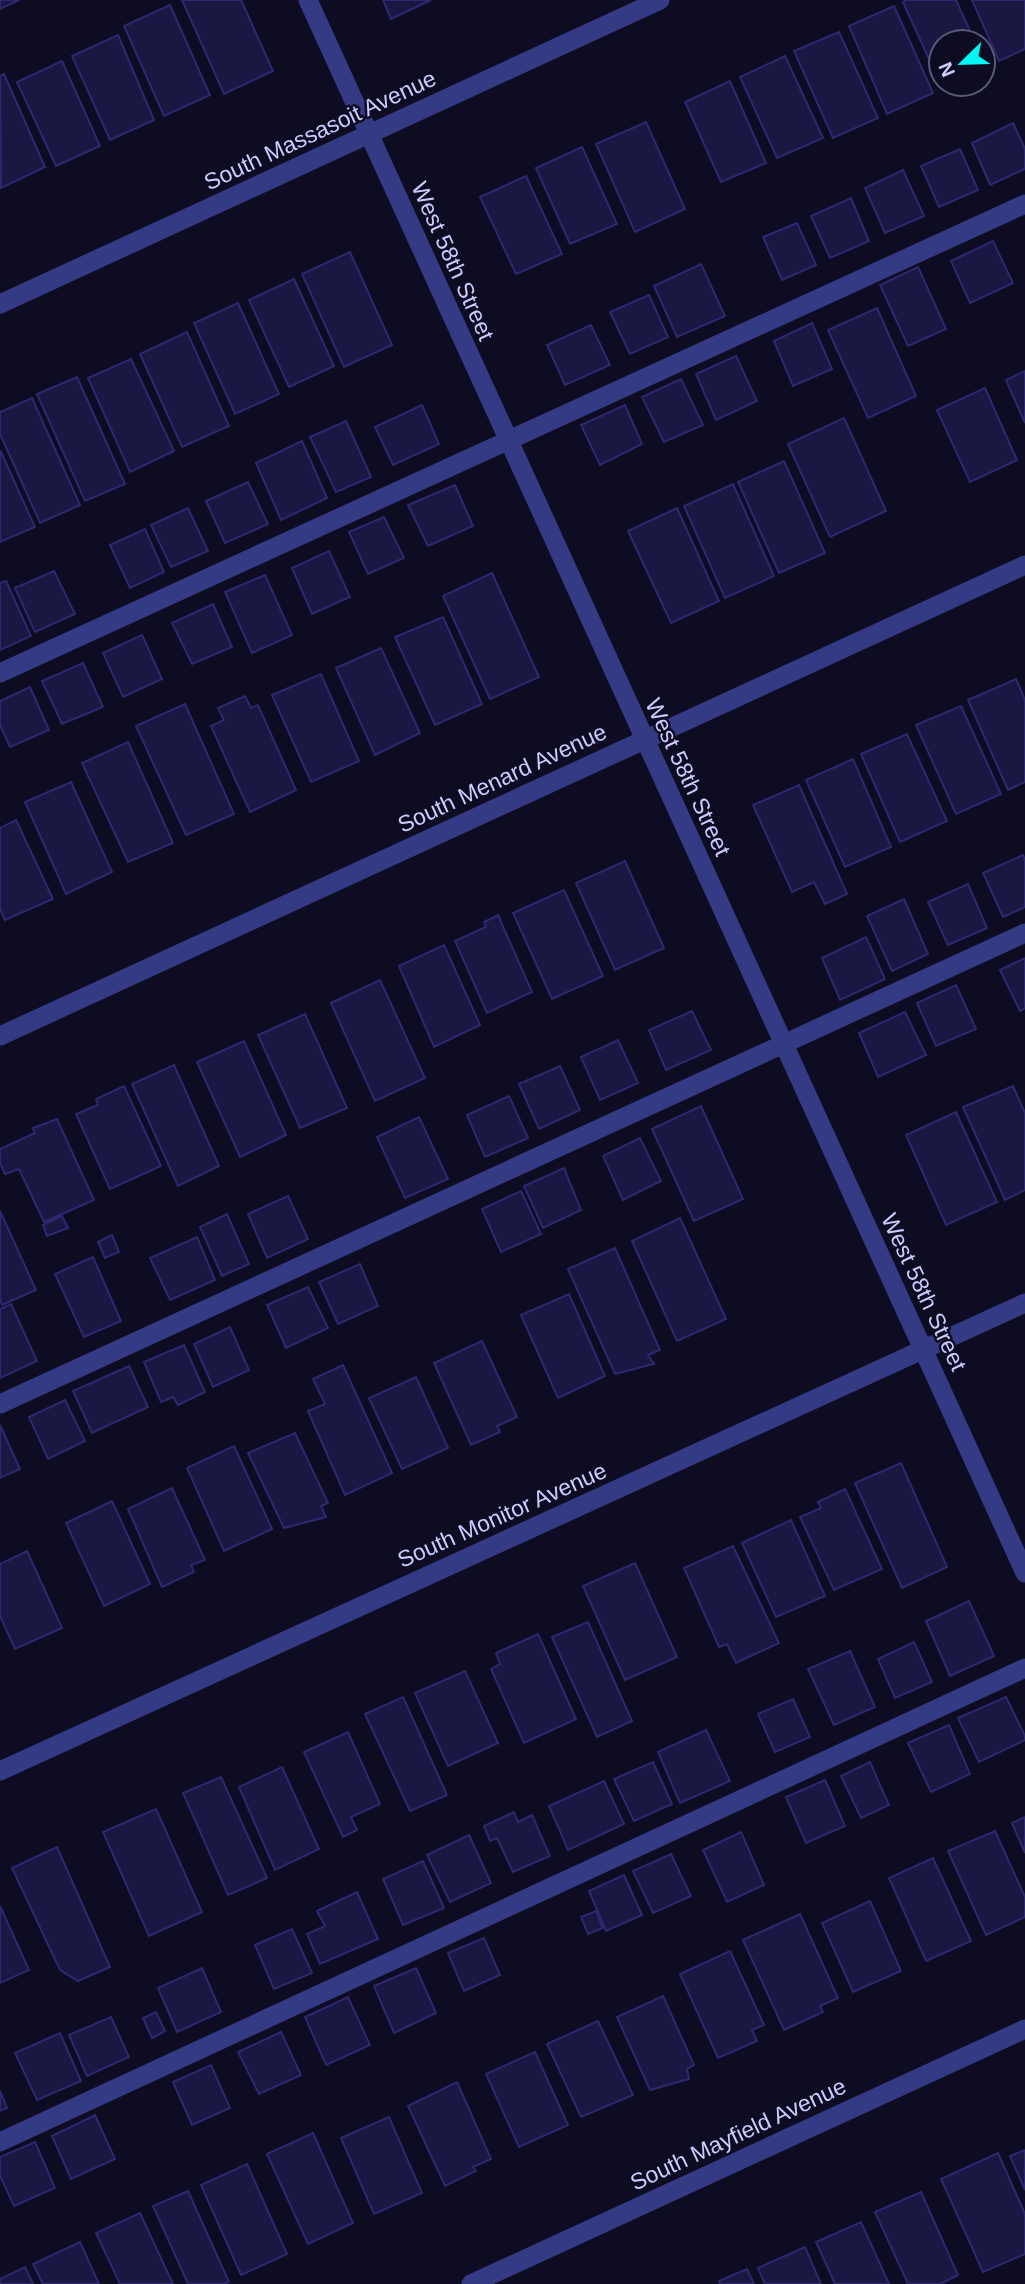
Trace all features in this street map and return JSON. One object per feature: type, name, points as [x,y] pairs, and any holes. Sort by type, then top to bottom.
[{"type":"street","name":"West 58th Street","points":[[308,0],[1025,1573]]},
{"type":"street","name":"South Massasoit Avenue","points":[[0,304],[660,0]]},
{"type":"street","points":[[0,673],[1025,204]]},
{"type":"street","name":"South Menard Avenue","points":[[0,1036],[1025,565]]},
{"type":"street","points":[[0,1404],[1025,933]]},
{"type":"street","name":"South Monitor Avenue","points":[[0,1771],[1025,1303]]},
{"type":"street","points":[[0,2142],[1025,1668]]},
{"type":"street","name":"South Mayfield Avenue","points":[[471,2284],[1025,2029]]},
{"type":"building","points":[[0,0],[19,0],[0,9]]},
{"type":"building","points":[[182,0],[241,0],[273,71],[224,94]]},
{"type":"building","points":[[383,0],[431,0],[391,19]]},
{"type":"building","points":[[956,0],[969,28],[927,28],[927,55],[903,2]]},
{"type":"building","points":[[972,0],[1025,0],[1025,49],[999,61],[997,28],[984,28]]},
{"type":"building","points":[[170,5],[210,95],[164,116],[124,26]]},
{"type":"building","points":[[894,6],[927,80],[927,96],[887,114],[849,26]]},
{"type":"building","points":[[839,32],[878,118],[833,138],[794,51]]},
{"type":"building","points":[[118,35],[154,120],[110,140],[72,56]]},
{"type":"building","points":[[785,56],[823,138],[777,158],[740,77]]},
{"type":"building","points":[[62,61],[100,146],[56,166],[17,82]]},
{"type":"building","points":[[4,74],[45,167],[1,188],[0,76]]},
{"type":"building","points":[[730,81],[766,163],[721,182],[685,102]]},
{"type":"building","points":[[646,122],[685,209],[635,232],[596,144]]},
{"type":"building","points":[[1013,123],[1025,149],[1025,169],[990,185],[972,143]]},
{"type":"building","points":[[582,147],[617,224],[570,244],[536,168]]},
{"type":"building","points":[[960,149],[978,190],[939,207],[921,166]]},
{"type":"building","points":[[903,170],[924,216],[885,233],[865,188]]},
{"type":"building","points":[[526,176],[562,254],[516,274],[480,197]]},
{"type":"building","points":[[851,198],[869,241],[830,258],[811,216]]},
{"type":"building","points":[[797,223],[816,265],[782,280],[763,237]]},
{"type":"building","points":[[993,241],[1013,283],[970,303],[951,261]]},
{"type":"building","points":[[350,252],[392,345],[344,367],[302,274]]},
{"type":"building","points":[[701,264],[725,316],[677,337],[654,286]]},
{"type":"building","points":[[918,267],[946,329],[908,346],[880,285]]},
{"type":"building","points":[[294,279],[334,366],[289,387],[249,300]]},
{"type":"building","points":[[649,295],[668,337],[630,354],[610,312]]},
{"type":"building","points":[[238,303],[279,394],[235,414],[194,323]]},
{"type":"building","points":[[877,308],[916,396],[868,418],[828,330]]},
{"type":"building","points":[[812,323],[832,369],[793,386],[774,341]]},
{"type":"building","points":[[591,325],[610,365],[565,385],[547,345]]},
{"type":"building","points":[[187,332],[229,426],[182,447],[140,354]]},
{"type":"building","points":[[736,356],[757,401],[716,420],[696,374]]},
{"type":"building","points":[[131,359],[174,451],[130,472],[88,378]]},
{"type":"building","points":[[1025,371],[1025,423],[1006,380]]},
{"type":"building","points":[[77,377],[125,484],[85,501],[37,394]]},
{"type":"building","points":[[681,379],[703,425],[664,442],[642,397]]},
{"type":"building","points":[[985,388],[1017,460],[970,482],[937,410]]},
{"type":"building","points":[[32,398],[80,505],[40,523],[0,434],[0,412]]},
{"type":"building","points":[[422,405],[439,444],[393,465],[375,427]]},
{"type":"building","points":[[625,405],[642,444],[600,465],[581,425]]},
{"type":"building","points":[[844,418],[886,511],[830,537],[788,444]]},
{"type":"building","points":[[346,421],[371,477],[336,492],[310,437]]},
{"type":"building","points":[[302,441],[327,498],[281,520],[256,463]]},
{"type":"building","points":[[0,450],[35,527],[0,542]]},
{"type":"building","points":[[784,461],[825,553],[779,573],[738,482]]},
{"type":"building","points":[[248,482],[268,524],[225,543],[206,501]]},
{"type":"building","points":[[733,484],[774,576],[725,598],[684,506]]},
{"type":"building","points":[[455,485],[473,526],[428,546],[408,505]]},
{"type":"building","points":[[188,508],[208,551],[171,567],[151,525]]},
{"type":"building","points":[[677,508],[719,601],[671,623],[628,531]]},
{"type":"building","points":[[384,517],[404,558],[368,574],[349,532]]},
{"type":"building","points":[[145,529],[164,572],[130,588],[110,545]]},
{"type":"building","points":[[329,551],[350,597],[312,614],[292,568]]},
{"type":"building","points":[[54,571],[75,614],[35,632],[15,588]]},
{"type":"building","points":[[492,573],[539,677],[490,699],[443,596]]},
{"type":"building","points":[[265,575],[292,635],[252,653],[225,592]]},
{"type":"building","points":[[6,581],[31,636],[0,650],[0,583]]},
{"type":"building","points":[[213,604],[232,647],[192,664],[172,623]]},
{"type":"building","points":[[443,617],[482,704],[435,725],[395,637]]},
{"type":"building","points":[[142,635],[162,679],[123,697],[103,653]]},
{"type":"building","points":[[381,648],[420,733],[375,755],[336,668]]},
{"type":"building","points":[[83,663],[103,707],[62,724],[42,681]]},
{"type":"building","points":[[321,674],[359,761],[311,782],[272,695]]},
{"type":"building","points":[[1016,679],[1025,700],[1025,782],[1008,790],[968,700]]},
{"type":"building","points":[[30,687],[49,730],[10,747],[0,725],[0,701]]},
{"type":"building","points":[[245,696],[251,708],[258,705],[296,790],[250,812],[211,726],[224,720],[218,708]]},
{"type":"building","points":[[185,704],[234,814],[186,835],[136,726]]},
{"type":"building","points":[[961,706],[1001,794],[956,814],[916,725]]},
{"type":"building","points":[[907,734],[947,821],[900,842],[861,754]]},
{"type":"building","points":[[128,742],[173,843],[128,862],[82,763]]},
{"type":"building","points":[[853,759],[891,847],[845,867],[806,780]]},
{"type":"building","points":[[71,782],[112,872],[66,894],[25,802]]},
{"type":"building","points":[[799,785],[847,894],[825,904],[814,882],[792,892],[753,805]]},
{"type":"building","points":[[16,820],[53,899],[5,920],[0,909],[0,828]]},
{"type":"building","points":[[1023,855],[1025,907],[1003,917],[983,873]]},
{"type":"building","points":[[625,861],[664,948],[615,970],[576,883]]},
{"type":"building","points":[[968,884],[987,928],[948,945],[928,902]]},
{"type":"building","points":[[564,890],[603,976],[552,999],[513,913]]},
{"type":"building","points":[[904,899],[928,954],[892,971],[867,916]]},
{"type":"building","points":[[498,915],[532,992],[487,1013],[455,941],[486,927],[484,922]]},
{"type":"building","points":[[866,937],[885,979],[840,1000],[822,958]]},
{"type":"building","points":[[444,945],[480,1025],[434,1047],[399,966]]},
{"type":"building","points":[[1025,958],[1025,1008],[1020,1011],[1000,970]]},
{"type":"building","points":[[380,980],[425,1078],[375,1101],[331,1003]]},
{"type":"building","points":[[956,985],[976,1029],[936,1046],[917,1003]]},
{"type":"building","points":[[692,1011],[711,1050],[666,1070],[649,1030]]},
{"type":"building","points":[[905,1012],[926,1055],[878,1077],[859,1033]]},
{"type":"building","points":[[305,1014],[347,1108],[300,1128],[258,1035]]},
{"type":"building","points":[[618,1040],[638,1083],[600,1100],[581,1057]]},
{"type":"building","points":[[244,1041],[286,1135],[240,1157],[197,1062]]},
{"type":"building","points":[[174,1065],[219,1166],[178,1186],[132,1084]]},
{"type":"building","points":[[560,1066],[580,1110],[539,1129],[519,1084]]},
{"type":"building","points":[[124,1086],[161,1166],[110,1189],[76,1114],[98,1105],[96,1099]]},
{"type":"building","points":[[1013,1086],[1025,1113],[1025,1190],[1005,1200],[963,1107]]},
{"type":"building","points":[[509,1096],[528,1138],[485,1157],[467,1115]]},
{"type":"building","points":[[701,1106],[743,1199],[694,1221],[652,1129]]},
{"type":"building","points":[[956,1112],[997,1202],[946,1225],[906,1135]]},
{"type":"building","points":[[419,1117],[448,1179],[405,1198],[377,1137]]},
{"type":"building","points":[[57,1119],[94,1200],[44,1222],[19,1169],[5,1174],[0,1163],[0,1149],[35,1133],[33,1128]]},
{"type":"building","points":[[640,1138],[661,1181],[623,1200],[603,1156]]},
{"type":"building","points":[[564,1168],[581,1210],[543,1228],[524,1186]]},
{"type":"building","points":[[521,1191],[541,1234],[501,1252],[482,1209]]},
{"type":"building","points":[[288,1196],[308,1239],[267,1258],[248,1214]]},
{"type":"building","points":[[0,1211],[36,1290],[2,1305],[0,1300]]},
{"type":"building","points":[[227,1214],[249,1264],[222,1276],[200,1227]]},
{"type":"building","points":[[62,1216],[68,1228],[47,1236],[43,1225]]},
{"type":"building","points":[[680,1218],[726,1319],[677,1341],[632,1241]]},
{"type":"building","points":[[112,1235],[119,1252],[105,1258],[98,1242]]},
{"type":"building","points":[[197,1237],[215,1280],[170,1300],[150,1258]]},
{"type":"building","points":[[615,1248],[660,1350],[648,1355],[654,1364],[615,1374],[568,1269]]},
{"type":"building","points":[[93,1257],[121,1321],[84,1337],[55,1274]]},
{"type":"building","points":[[360,1264],[378,1306],[338,1324],[319,1282]]},
{"type":"building","points":[[308,1287],[328,1328],[286,1348],[267,1305]]},
{"type":"building","points":[[569,1294],[605,1376],[558,1398],[521,1315]]},
{"type":"building","points":[[11,1304],[37,1361],[0,1378],[0,1309]]},
{"type":"building","points":[[230,1327],[249,1370],[213,1387],[194,1344]]},
{"type":"building","points":[[482,1341],[517,1417],[497,1426],[500,1432],[471,1445],[434,1363]]},
{"type":"building","points":[[184,1345],[205,1392],[178,1405],[173,1397],[161,1402],[144,1362]]},
{"type":"building","points":[[343,1365],[392,1473],[345,1495],[308,1411],[325,1404],[313,1379]]},
{"type":"building","points":[[129,1366],[148,1407],[92,1433],[73,1391]]},
{"type":"building","points":[[416,1377],[448,1448],[402,1469],[369,1398]]},
{"type":"building","points":[[65,1400],[85,1441],[48,1459],[29,1417]]},
{"type":"building","points":[[0,1425],[20,1469],[0,1478]]},
{"type":"building","points":[[295,1433],[328,1503],[321,1506],[326,1517],[284,1528],[248,1453]]},
{"type":"building","points":[[234,1446],[272,1529],[224,1551],[187,1468]]},
{"type":"building","points":[[901,1463],[947,1567],[902,1588],[855,1483]]},
{"type":"building","points":[[172,1488],[205,1560],[191,1565],[194,1572],[162,1587],[128,1509]]},
{"type":"building","points":[[845,1489],[882,1569],[834,1590],[800,1517],[821,1508],[818,1502]]},
{"type":"building","points":[[112,1501],[150,1584],[104,1606],[66,1523]]},
{"type":"building","points":[[791,1520],[825,1596],[776,1617],[742,1543]]},
{"type":"building","points":[[733,1546],[779,1643],[736,1663],[727,1644],[719,1647],[684,1568]]},
{"type":"building","points":[[27,1551],[62,1628],[15,1649],[0,1616],[0,1564]]},
{"type":"building","points":[[635,1563],[677,1657],[625,1680],[583,1586]]},
{"type":"building","points":[[969,1601],[994,1656],[950,1676],[926,1621]]},
{"type":"building","points":[[588,1622],[632,1721],[597,1737],[552,1637]]},
{"type":"building","points":[[538,1634],[576,1719],[524,1743],[491,1669],[500,1664],[496,1653]]},
{"type":"building","points":[[914,1642],[932,1682],[895,1698],[878,1659]]},
{"type":"building","points":[[850,1651],[875,1707],[834,1725],[808,1669]]},
{"type":"building","points":[[465,1671],[498,1743],[448,1766],[415,1693]]},
{"type":"building","points":[[403,1697],[447,1795],[410,1811],[365,1714]]},
{"type":"building","points":[[1006,1697],[1025,1740],[979,1762],[958,1718]]},
{"type":"building","points":[[793,1699],[810,1737],[775,1752],[758,1714]]},
{"type":"building","points":[[949,1725],[970,1774],[931,1792],[908,1743]]},
{"type":"building","points":[[706,1730],[730,1781],[680,1803],[658,1752]]},
{"type":"building","points":[[348,1732],[380,1804],[351,1817],[357,1830],[343,1837],[304,1752]]},
{"type":"building","points":[[653,1762],[672,1804],[634,1821],[614,1779]]},
{"type":"building","points":[[870,1762],[889,1805],[861,1818],[841,1776]]},
{"type":"building","points":[[282,1767],[319,1849],[275,1870],[239,1787]]},
{"type":"building","points":[[221,1777],[267,1878],[228,1895],[183,1793]]},
{"type":"building","points":[[825,1780],[845,1826],[806,1843],[786,1797]]},
{"type":"building","points":[[604,1781],[624,1824],[568,1850],[549,1806]]},
{"type":"building","points":[[156,1809],[202,1912],[149,1936],[103,1832]]},
{"type":"building","points":[[514,1812],[518,1822],[532,1815],[550,1856],[513,1872],[497,1838],[490,1841],[484,1826]]},
{"type":"building","points":[[1025,1817],[1025,1853],[1012,1823]]},
{"type":"building","points":[[995,1831],[1025,1897],[1025,1917],[986,1935],[948,1851]]},
{"type":"building","points":[[741,1832],[764,1885],[727,1902],[703,1850]]},
{"type":"building","points":[[469,1835],[491,1883],[450,1902],[427,1855]]},
{"type":"building","points":[[57,1847],[110,1967],[78,1981],[60,1970],[12,1868]]},
{"type":"building","points":[[671,1854],[691,1896],[653,1913],[633,1871]]},
{"type":"building","points":[[933,1858],[971,1941],[926,1961],[889,1878]]},
{"type":"building","points":[[423,1861],[444,1908],[403,1925],[383,1879]]},
{"type":"building","points":[[624,1875],[642,1915],[606,1931],[589,1891]]},
{"type":"building","points":[[357,1892],[378,1939],[320,1964],[307,1934],[325,1926],[317,1911]]},
{"type":"building","points":[[870,1901],[901,1971],[853,1992],[822,1923]]},
{"type":"building","points":[[0,1906],[29,1970],[0,1983]]},
{"type":"building","points":[[596,1911],[603,1928],[588,1934],[581,1917]]},
{"type":"building","points":[[800,1914],[838,1998],[820,2006],[823,2012],[784,2030],[743,1940]]},
{"type":"building","points":[[292,1929],[312,1973],[274,1989],[255,1945]]},
{"type":"building","points":[[484,1938],[500,1975],[464,1991],[448,1953]]},
{"type":"building","points":[[730,1951],[764,2025],[752,2030],[757,2041],[718,2058],[680,1974]]},
{"type":"building","points":[[202,1968],[221,2012],[177,2032],[158,1988]]},
{"type":"building","points":[[416,1968],[436,2013],[394,2033],[374,1986]]},
{"type":"building","points":[[663,1996],[694,2065],[687,2069],[689,2079],[650,2090],[617,2017]]},
{"type":"building","points":[[348,1997],[370,2045],[326,2065],[305,2017]]},
{"type":"building","points":[[156,2012],[165,2031],[152,2038],[143,2018]]},
{"type":"building","points":[[111,2017],[129,2057],[87,2076],[69,2035]]},
{"type":"building","points":[[598,2021],[633,2095],[581,2117],[547,2044]]},
{"type":"building","points":[[281,2032],[301,2075],[259,2094],[238,2052]]},
{"type":"building","points":[[60,2033],[81,2081],[37,2100],[15,2053]]},
{"type":"building","points":[[535,2052],[568,2125],[519,2147],[486,2074]]},
{"type":"building","points":[[211,2065],[230,2108],[192,2125],[173,2082]]},
{"type":"building","points":[[457,2082],[491,2159],[473,2167],[476,2171],[445,2186],[408,2106]]},
{"type":"building","points":[[0,2091],[7,2108],[0,2111]]},
{"type":"building","points":[[95,2115],[115,2159],[71,2179],[52,2136]]},
{"type":"building","points":[[389,2117],[422,2193],[374,2214],[341,2138]]},
{"type":"building","points":[[313,2133],[353,2223],[308,2244],[267,2154]]},
{"type":"building","points":[[35,2142],[55,2188],[14,2206],[0,2176],[0,2157]]},
{"type":"building","points":[[1025,2150],[1025,2190],[1010,2156]]},
{"type":"building","points":[[998,2153],[1025,2214],[1025,2254],[983,2272],[941,2179]]},
{"type":"building","points":[[247,2164],[287,2254],[241,2275],[201,2185]]},
{"type":"building","points":[[188,2191],[229,2282],[188,2284],[153,2206]]},
{"type":"building","points":[[921,2192],[958,2275],[940,2284],[908,2284],[875,2212]]},
{"type":"building","points":[[140,2213],[173,2284],[120,2284],[96,2233]]},
{"type":"building","points":[[861,2222],[889,2284],[835,2284],[816,2242]]},
{"type":"building","points":[[80,2242],[99,2284],[43,2284],[33,2264]]},
{"type":"building","points":[[805,2247],[821,2284],[765,2284],[758,2268]]},
{"type":"building","points":[[25,2267],[33,2284],[0,2284],[0,2279]]},
{"type":"building","points":[[747,2269],[754,2284],[720,2284],[719,2281]]}]
